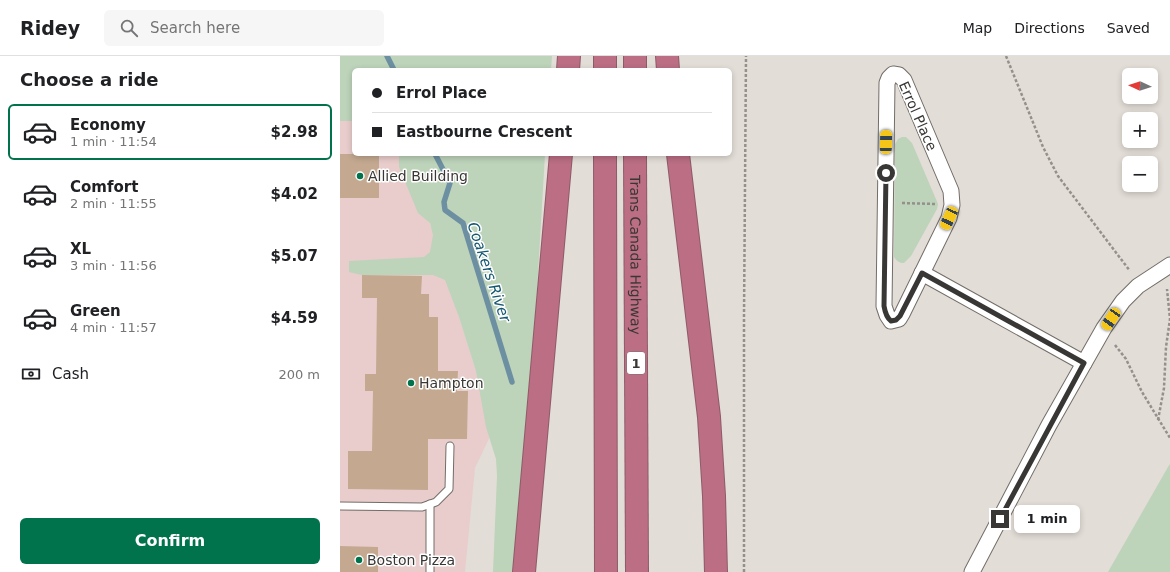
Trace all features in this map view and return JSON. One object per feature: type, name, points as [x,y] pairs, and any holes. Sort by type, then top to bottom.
[{"type":"highway","points":[[568,68],[569,56]]},
{"type":"highway","points":[[605,56],[605,68]]},
{"type":"highway","points":[[634,56],[635,68]]},
{"type":"highway","points":[[667,56],[668,68]]},
{"type":"highway","points":[[524,572],[561,156]]},
{"type":"highway","points":[[605,156],[606,572]]},
{"type":"highway","name":"Trans Canada Highway","points":[[635,156],[637,572]]},
{"type":"highway","points":[[678,156],[709,417],[714,496],[716,572]]},
{"type":"street","name":"Errol Place","points":[[896,74],[901,76],[904,80],[951,191],[952,205],[949,218],[900,316],[896,320],[891,321],[884,306],[887,83],[891,75],[896,74]]},
{"type":"street","points":[[972,572],[1049,425],[1104,328],[1123,301],[1138,286],[1170,265]]},
{"type":"street","points":[[922,273],[1084,363]]},
{"type":"lane","points":[[340,506],[422,506],[436,502],[448,489],[450,446]]},
{"type":"lane","points":[[430,504],[430,572]]},
{"type":"path","points":[[744,572],[746,56]]},
{"type":"path","points":[[1006,56],[1043,147],[1058,176],[1130,272]]},
{"type":"path","points":[[885,203],[952,205]]},
{"type":"path","points":[[1158,420],[1164,388],[1166,347],[1170,319],[1167,289]]},
{"type":"path","points":[[1115,345],[1126,359],[1158,420],[1170,438]]},
{"type":"shaded area","points":[[340,56],[358,56],[355,68],[352,68],[352,156],[409,156],[494,428],[475,468],[465,572],[340,572]]},
{"type":"green space","points":[[340,56],[552,56],[551,68],[352,68],[352,121],[340,121]]},
{"type":"green space","points":[[906,137],[912,143],[938,204],[937,209],[911,256],[904,263],[898,262],[894,257],[895,144],[898,139]]},
{"type":"green space","points":[[399,156],[545,156],[533,359],[514,572],[493,572],[497,476],[496,459],[486,427],[476,371],[459,317],[445,280],[433,275],[362,275],[349,272],[349,261],[424,257],[430,252],[433,235],[430,223],[418,213],[399,167]]},
{"type":"green space","points":[[1170,464],[1170,572],[1108,572],[1168,467]]},
{"type":"building","name":"Allied Building","points":[[340,154],[352,154],[352,156],[379,156],[379,198],[340,198]]},
{"type":"building","name":"Hampton","points":[[362,275],[422,276],[421,294],[429,294],[429,317],[438,317],[438,371],[458,371],[457,391],[468,391],[467,439],[428,439],[428,490],[348,489],[348,451],[372,451],[373,391],[365,391],[365,374],[376,374],[377,298],[362,298]]},
{"type":"building","name":"Boston Pizza","points":[[340,546],[378,547],[378,572],[340,572]]},
{"type":"waterway","name":"Coakers River","points":[[387,56],[393,68]]},
{"type":"waterway","name":"Coakers River","points":[[436,156],[450,183],[444,202],[445,210],[463,223],[512,382]]},
{"type":"place","name":"Allied Building","points":[[360,176]]},
{"type":"place","name":"Hampton","points":[[411,383]]},
{"type":"place","name":"Boston Pizza","points":[[359,560]]},
{"type":"route","points":[[886,173],[884,306],[888,318],[891,321],[899,319],[922,273],[1084,363],[1049,425],[1000,519]]}]
